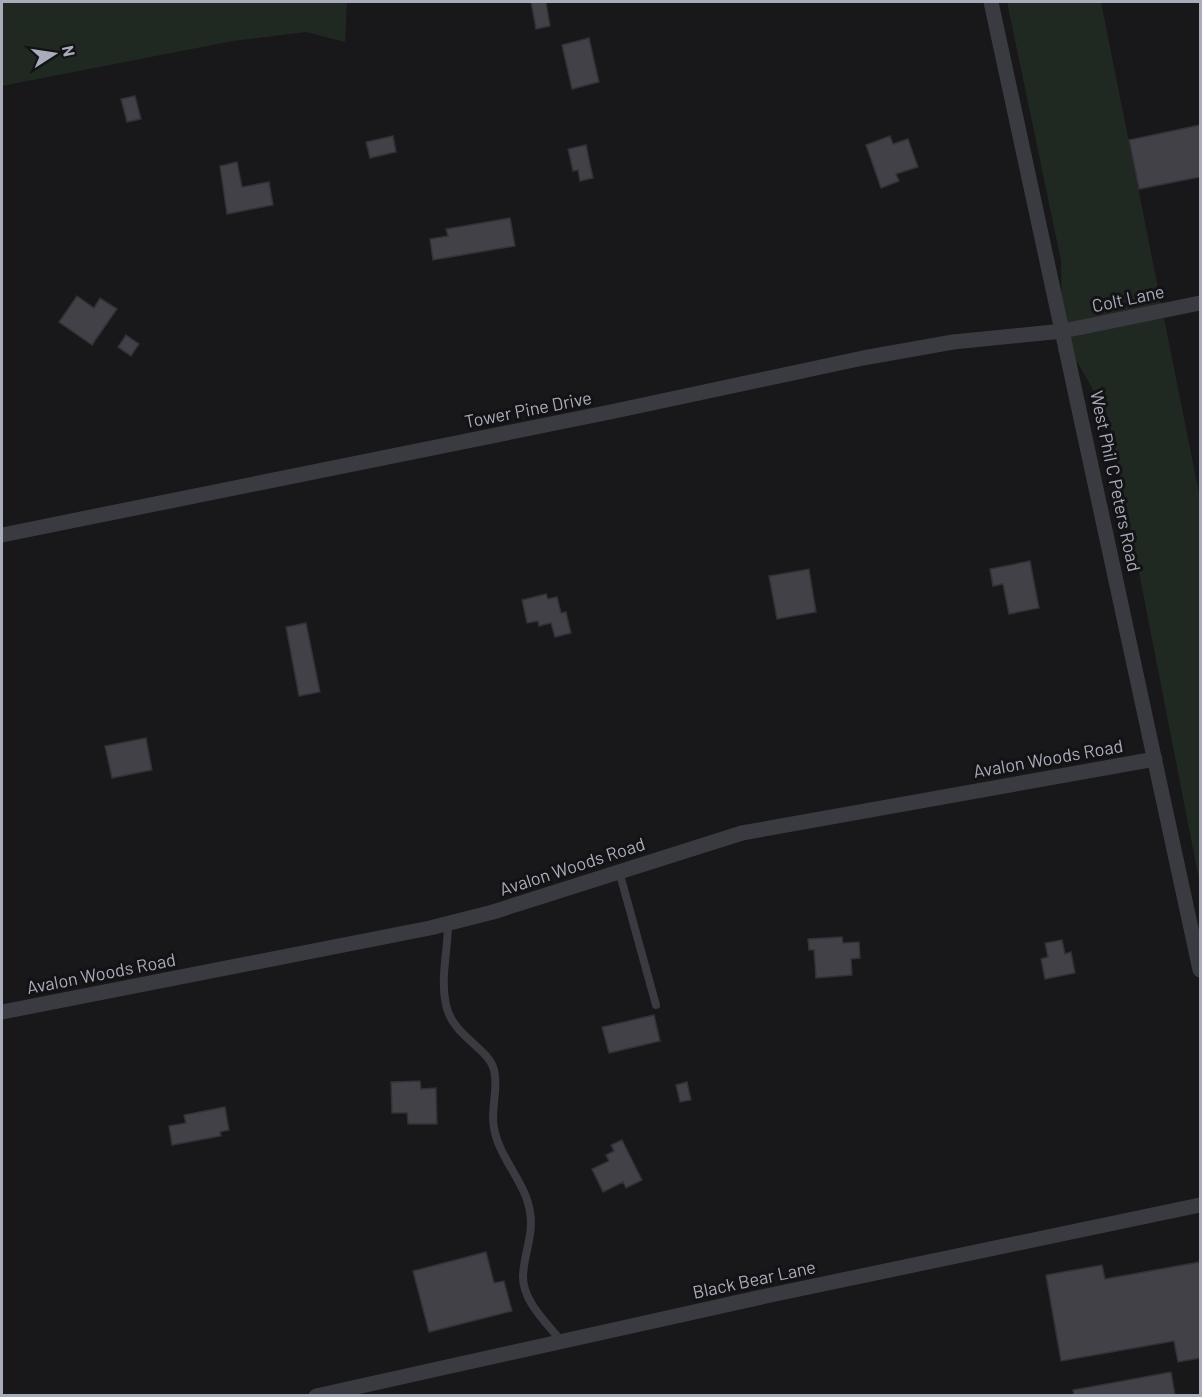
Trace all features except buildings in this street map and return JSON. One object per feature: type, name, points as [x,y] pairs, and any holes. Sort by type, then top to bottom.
[{"type":"street","name":"West Phil C Peters Road","points":[[992,2],[1200,970]]},
{"type":"street","name":"Colt Lane","points":[[1063,331],[1200,303]]},
{"type":"street","name":"Tower Pine Drive","points":[[2,535],[615,411],[863,358],[953,342],[1063,331]]},
{"type":"street","name":"Avalon Woods Road","points":[[2,1012],[448,923],[493,912],[742,833],[1155,759]]},
{"type":"street","name":"Black Bear Lane","points":[[316,1395],[562,1343],[766,1296],[1200,1205]]},
{"type":"lane","points":[[619,871],[656,1005]]},
{"type":"lane","points":[[448,923],[444,972],[446,1008],[458,1030],[494,1067],[497,1084],[492,1109],[494,1130],[530,1212],[523,1275],[525,1288],[530,1300],[562,1343]]},
{"type":"shaded area","points":[[2,2],[347,2],[345,42],[306,32],[233,41],[2,86]]},
{"type":"shaded area","points":[[1007,2],[1101,2],[1200,498],[1200,885],[1109,419],[1078,363],[1058,352],[1062,324],[1061,261]]}]
